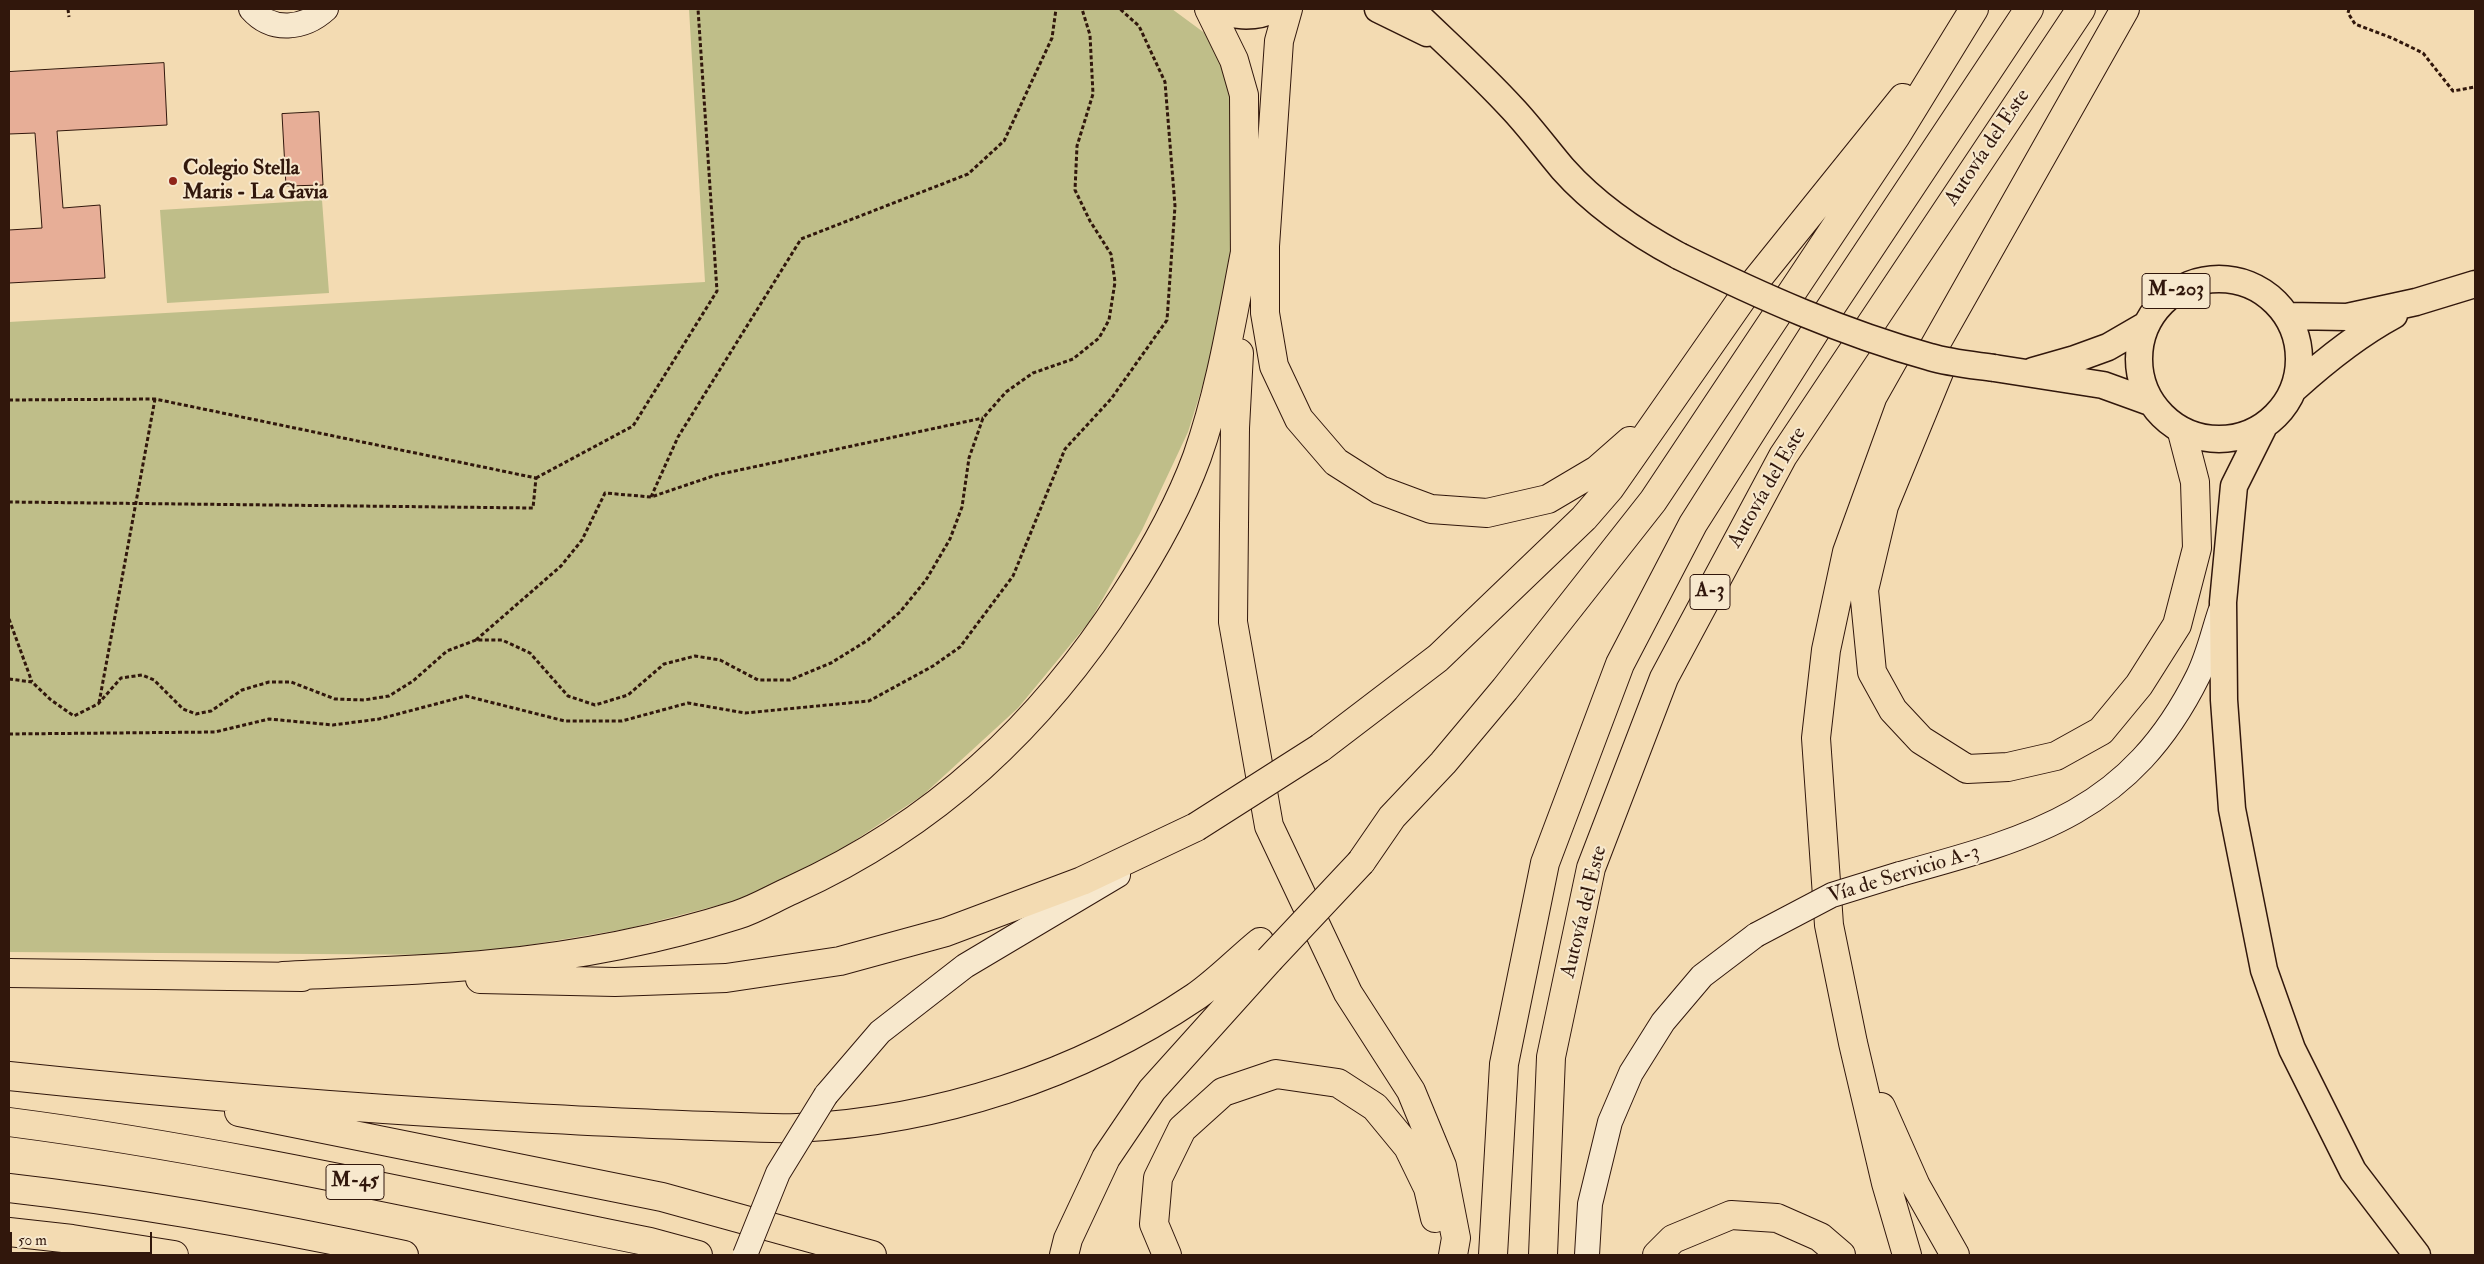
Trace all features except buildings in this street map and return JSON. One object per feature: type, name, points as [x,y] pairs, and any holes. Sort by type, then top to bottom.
[{"type":"highway","points":[[1209,9],[1234,60],[1244,94],[1246,247],[1235,428],[1233,622],[1269,826],[1348,993],[1411,1091],[1442,1166],[1456,1238],[1453,1255]]},
{"type":"highway","points":[[1288,9],[1279,41],[1265,246],[1265,313],[1274,366],[1299,419],[1336,462],[1380,490],[1431,509],[1487,513],[1548,499],[1597,470],[1663,411]]},
{"type":"highway","name":"Autovía del Este","points":[[1493,1255],[1504,1064],[1545,863],[1620,664],[1693,524],[1822,319],[2029,9]]},
{"type":"highway","name":"Autovía del Este","points":[[1542,1255],[1551,1058],[1591,868],[1664,678],[1783,456],[2081,9]]},
{"type":"highway","points":[[1907,1255],[1886,1182],[1853,1044],[1829,925],[1816,738],[1826,650],[1847,552],[1898,409],[2125,9]]},
{"type":"highway","points":[[9,973],[615,982],[726,978],[840,961],[946,932],[1082,881],[1196,827],[1320,748],[1438,658],[1584,518],[1610,488],[1746,293],[1969,16]]},
{"type":"highway","points":[[1066,1247],[1106,1158],[1152,1090],[1264,951],[1443,763],[1505,690],[1653,501],[1896,136],[1969,16]]},
{"type":"highway","points":[[1998,230],[1990,260],[1924,405],[1884,506],[1864,590],[1872,672],[1893,710],[1921,740],[1967,769],[2008,767],[2056,756],[2101,731],[2139,685],[2177,626],[2197,548],[2195,482],[2182,432]]},
{"type":"highway","points":[[284,976],[493,964],[624,945],[739,914],[833,872],[923,815],[998,754],[1055,694],[1098,638],[1156,547],[1196,459],[1221,377],[1246,247]]},
{"type":"highway","points":[[9,1076],[130,1089],[431,1112],[634,1124],[796,1128],[885,1119],[970,1101],[1039,1078],[1123,1041],[1197,996],[1264,951]]},
{"type":"highway","points":[[1853,1044],[1916,1186],[1955,1255]]},
{"type":"highway","points":[[1168,1255],[1154,1224],[1158,1178],[1182,1130],[1223,1092],[1276,1074],[1338,1083],[1375,1107],[1408,1147],[1428,1188],[1444,1255]]},
{"type":"highway","points":[[130,1089],[662,1197],[872,1255]]},
{"type":"highway","name":"M-45","points":[[9,1122],[70,1130],[307,1172],[650,1242],[698,1255]]},
{"type":"highway","points":[[9,1188],[68,1195],[303,1234],[404,1255]]},
{"type":"highway","points":[[1657,1255],[1673,1239],[1731,1215],[1777,1218],[1820,1237],[1841,1255]]},
{"type":"highway","points":[[9,1232],[72,1239],[174,1255]]},
{"type":"highway","points":[[9,1249],[60,1255]]},
{"type":"main road","points":[[251,9],[266,21],[282,26],[299,25],[315,19],[326,9]]},
{"type":"main road","points":[[1209,9],[1236,16],[1262,15],[1275,9]]},
{"type":"main road","points":[[1378,9],[1443,42]]},
{"type":"main road","points":[[1411,9],[1443,42],[1478,72],[1522,119],[1564,170],[1599,204],[1635,232],[1679,256],[1762,297],[1853,332],[1932,358],[2103,385],[2150,402]]},
{"type":"main road","name":"M-203","points":[[2295,388],[2299,355],[2298,340],[2288,316],[2271,297],[2247,284],[2228,279],[2210,279],[2193,283],[2172,293],[2159,305],[2146,325],[2140,344],[2140,379],[2150,402],[2162,417],[2182,432],[2206,440],[2232,440],[2263,428],[2282,411],[2295,388],[2328,358],[2367,330],[2416,302]]},
{"type":"main road","name":"M-203","points":[[2288,316],[2347,317],[2416,302],[2475,284]]},
{"type":"main road","points":[[2027,372],[2075,359],[2108,347],[2146,325]]},
{"type":"main road","points":[[2263,428],[2234,486],[2224,602],[2224,700],[2232,809],[2264,970],[2292,1049],[2353,1171],[2416,1255]]},
{"type":"main road","name":"Vía de Servicio A-3","points":[[1587,1255],[1590,1204],[1610,1122],[1631,1073],[1662,1022],[1702,976],[1756,935],[1832,894],[1990,849],[2040,830],[2089,804],[2133,770],[2171,724],[2199,675],[2224,602]]},
{"type":"main road","points":[[745,1255],[778,1173],[826,1095],[880,1032],[965,966],[1087,895],[1196,827]]},
{"type":"path","points":[[68,9],[69,17]]},
{"type":"path","points":[[9,400],[155,399],[536,478],[633,426],[718,291],[698,9]]},
{"type":"path","points":[[651,497],[678,437],[801,239],[968,174],[1004,140],[1052,38],[1056,9]]},
{"type":"path","points":[[476,640],[502,640],[530,653],[568,696],[595,705],[628,696],[664,664],[695,656],[720,660],[758,680],[790,680],[830,663],[875,634],[900,612],[926,580],[950,539],[962,507],[969,458],[983,418],[1006,392],[1033,373],[1073,359],[1099,338],[1109,320],[1115,282],[1111,254],[1090,221],[1075,190],[1077,146],[1093,94],[1090,35],[1082,9]]},
{"type":"path","points":[[9,734],[215,732],[269,719],[333,725],[379,719],[466,696],[565,721],[622,721],[688,702],[745,713],[869,701],[933,666],[960,647],[1013,576],[1065,449],[1111,398],[1167,320],[1176,206],[1165,82],[1139,26],[1120,9]]},
{"type":"path","points":[[2350,9],[2348,13],[2355,24],[2392,38],[2423,53],[2453,91],[2475,87]]},
{"type":"path","points":[[98,704],[155,399]]},
{"type":"path","points":[[9,619],[32,682],[51,700],[74,716],[98,704],[121,678],[142,675],[154,680],[183,709],[196,714],[211,712],[242,690],[269,682],[291,682],[335,699],[364,700],[389,696],[413,681],[447,652],[476,640],[561,566],[582,540],[605,493],[651,497],[716,474],[983,418]]},
{"type":"path","points":[[9,502],[135,505],[533,508],[536,478]]},
{"type":"path","points":[[9,678],[32,682]]},
{"type":"shaded area","points":[[689,9],[1172,9],[1210,37],[1238,97],[1229,270],[1211,359],[1188,432],[1142,530],[1090,621],[1018,708],[923,795],[830,857],[735,901],[626,929],[468,955],[9,952],[9,322],[705,282]]},
{"type":"shaded area","points":[[322,200],[329,293],[167,303],[160,210]]},
{"type":"place","name":"Colegio Stella Maris - La Gavia","points":[[173,181]]}]
